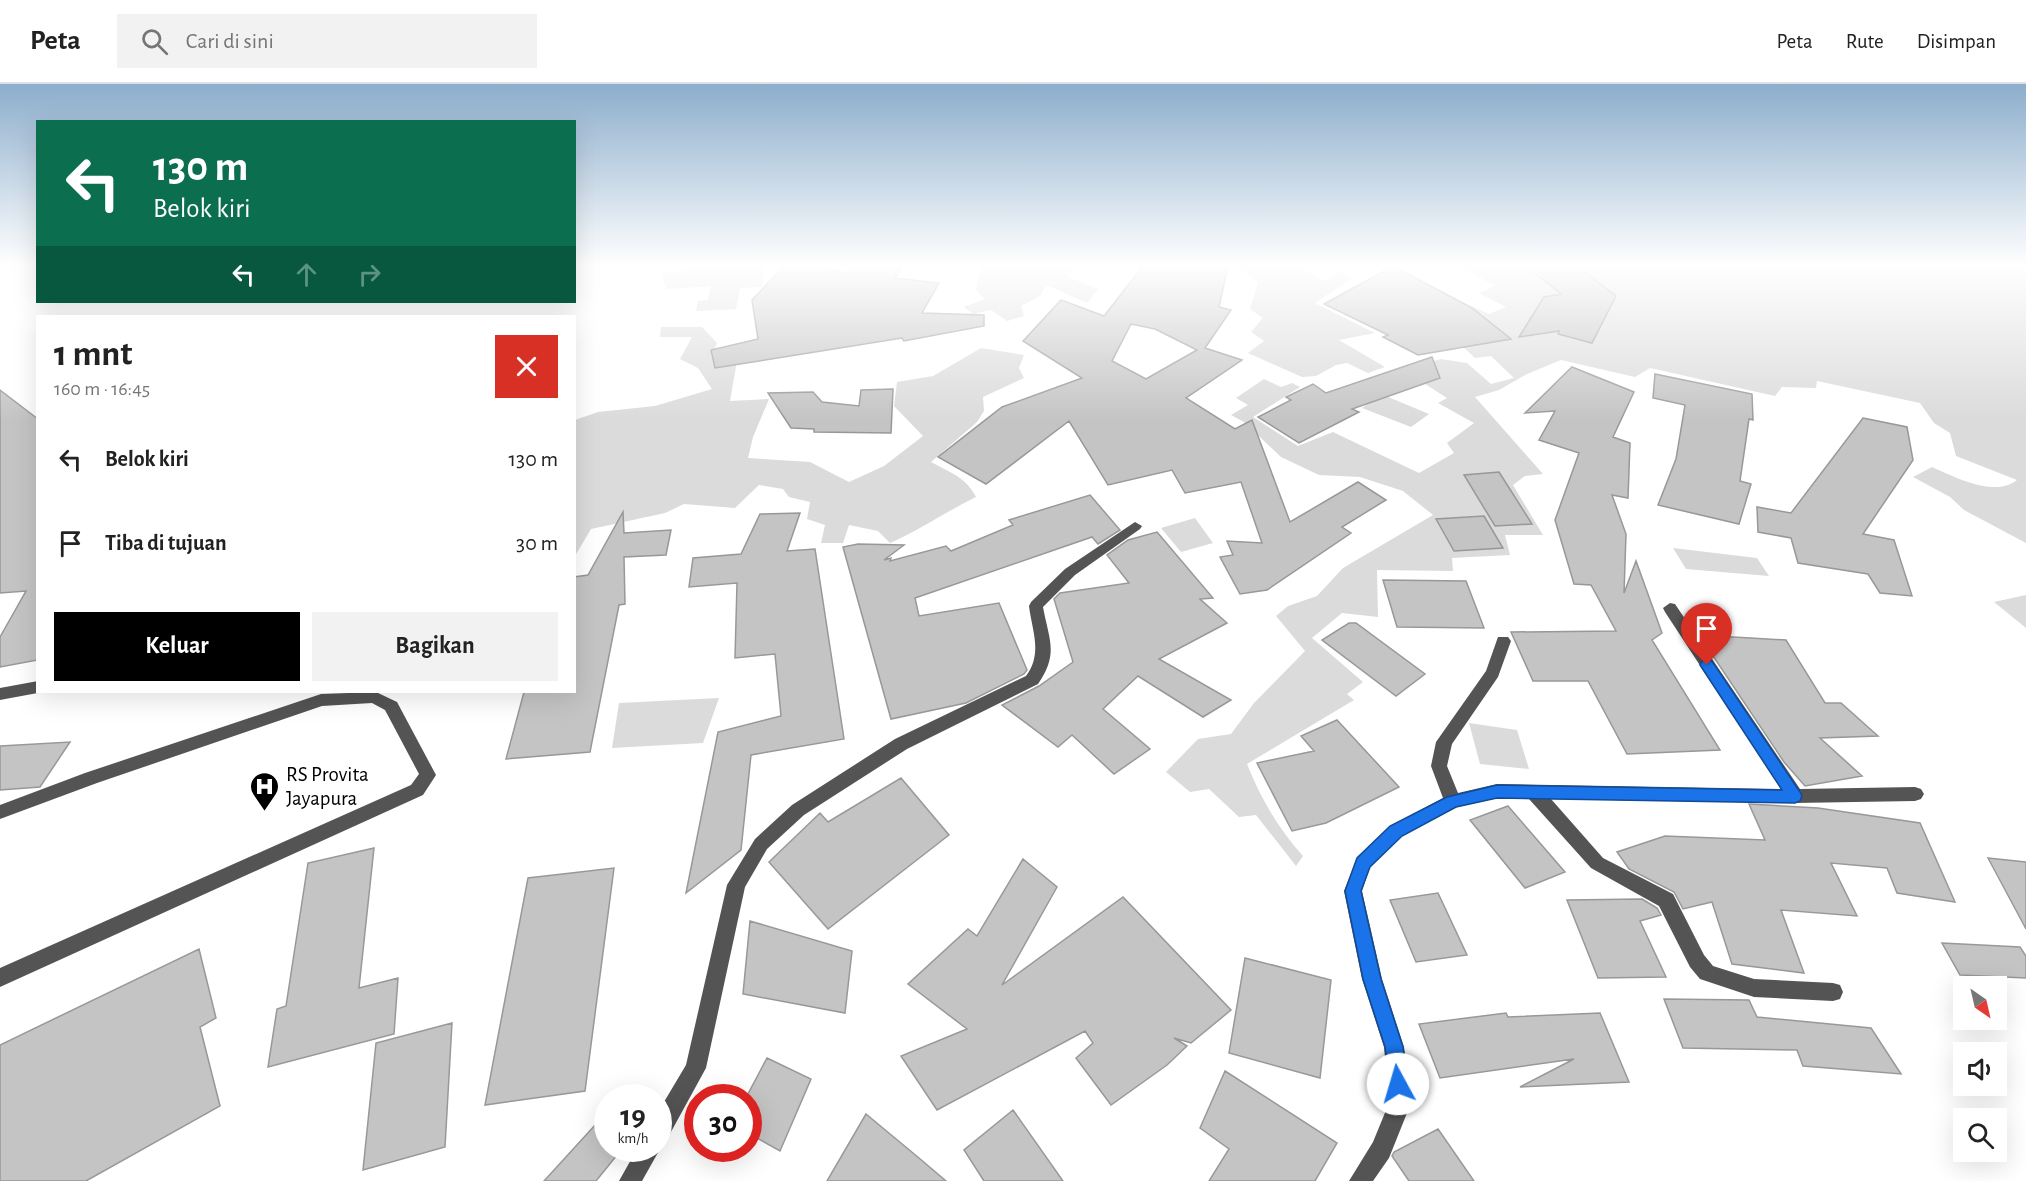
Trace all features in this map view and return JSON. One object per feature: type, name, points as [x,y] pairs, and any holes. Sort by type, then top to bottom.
[{"type":"street","points":[[672,1109],[696,1068],[736,885],[761,844],[798,810],[901,744],[1032,680],[1042,668],[1045,644],[1036,606],[1047,592],[1080,565],[1135,526]]},
{"type":"street","points":[[1670,608],[1795,796]]},
{"type":"street","points":[[1453,801],[1438,766],[1444,742],[1493,673],[1503,641]]},
{"type":"street","points":[[0,694],[36,687]]},
{"type":"street","points":[[0,812],[91,778],[321,700],[374,697],[391,706],[428,775],[417,790],[0,978]]},
{"type":"street","points":[[1360,1181],[1381,1150],[1400,1103],[1394,1047],[1372,979],[1353,891],[1363,863],[1396,831],[1453,801],[1497,791],[1795,796],[1916,794]]},
{"type":"street","points":[[1534,792],[1598,863],[1666,900],[1697,961],[1707,974],[1754,988],[1833,992]]},
{"type":"street","points":[[630,1181],[641,1162]]},
{"type":"shaded area","points":[[1001,317],[1020,317],[1007,321]]},
{"type":"shaded area","points":[[1343,317],[1375,333],[1339,340],[1385,367],[1368,373],[1347,363],[1336,365],[1316,376],[1302,377],[1248,353],[1264,341],[1251,332],[1263,318]]},
{"type":"shaded area","points":[[1431,317],[2026,317],[2026,543],[1964,510],[1950,497],[1913,477],[1932,467],[1974,484],[1986,486],[2008,485],[2017,480],[1956,456],[1950,433],[1934,423],[1920,403],[1817,381],[1816,388],[1782,387],[1775,396],[1650,368],[1635,377],[1561,360],[1527,374],[1499,390],[1475,397],[1543,474],[1525,476],[1513,485],[1543,535],[1505,535],[1510,555],[1452,558],[1453,571],[1377,570],[1378,617],[1342,613],[1312,638],[1363,682],[1347,694],[1354,700],[1247,764],[1271,813],[1303,856],[1296,866],[1256,815],[1239,817],[1209,789],[1190,792],[1166,772],[1198,739],[1231,734],[1254,703],[1305,651],[1276,616],[1288,606],[1317,596],[1343,568],[1433,515],[1403,491],[1360,477],[1319,475],[1281,457],[1244,422],[1231,415],[1248,405],[1236,398],[1264,379],[1281,387],[1292,383],[1300,387],[1253,417],[1298,446],[1333,432],[1419,473],[1454,453],[1447,443],[1474,423],[1438,403],[1447,398],[1403,370],[1441,359],[1467,363],[1491,384],[1514,378],[1491,356],[1475,358]]},
{"type":"shaded area","points":[[661,327],[702,327],[717,343],[711,357],[738,355],[730,401],[769,399],[753,437],[748,458],[810,462],[849,482],[884,466],[923,436],[894,406],[897,382],[933,376],[981,348],[1024,355],[1019,368],[1024,378],[983,397],[984,411],[977,422],[931,462],[962,480],[976,497],[890,543],[878,531],[849,525],[843,543],[821,543],[825,525],[807,519],[810,502],[789,497],[783,489],[759,485],[735,508],[684,504],[665,513],[591,529],[576,554],[576,420],[598,412],[655,406],[712,389],[698,368],[680,359],[692,337],[660,337]]},
{"type":"shaded area","points":[[1381,394],[1429,414],[1411,427],[1362,408]]},
{"type":"shaded area","points":[[1195,518],[1213,543],[1181,552],[1161,528]]},
{"type":"shaded area","points":[[1673,548],[1757,558],[1769,576],[1686,569]]},
{"type":"shaded area","points":[[2026,595],[2026,628],[1994,602]]},
{"type":"shaded area","points":[[719,698],[703,743],[612,748],[619,703]]},
{"type":"shaded area","points":[[1469,723],[1517,730],[1529,769],[1480,764]]},
{"type":"building","points":[[755,317],[984,317],[984,326],[904,341],[902,338],[715,368],[711,350],[758,339]]},
{"type":"building","points":[[1045,317],[1226,317],[1205,348],[1242,360],[1186,398],[1235,429],[1252,420],[1290,522],[1358,482],[1386,500],[1342,527],[1351,533],[1267,590],[1240,594],[1220,557],[1233,555],[1227,541],[1262,543],[1241,482],[1185,493],[1172,470],[1108,485],[1069,421],[986,484],[938,457],[1002,407],[1082,378],[1023,341]],"holes":[[[1131,324],[1155,329],[1197,350],[1146,379],[1112,361]]]},
{"type":"building","points":[[1351,317],[1484,317],[1511,339],[1418,355],[1383,337],[1388,335]]},
{"type":"building","points":[[1531,317],[1605,317],[1592,343],[1558,334],[1559,331],[1519,337]]},
{"type":"building","points":[[1432,357],[1440,378],[1352,409],[1359,412],[1299,443],[1258,417],[1291,400],[1286,397],[1313,384],[1326,393]]},
{"type":"building","points":[[1572,367],[1634,392],[1613,437],[1630,443],[1628,498],[1612,495],[1626,534],[1624,593],[1636,561],[1662,633],[1652,640],[1720,750],[1627,754],[1588,681],[1533,681],[1511,632],[1616,631],[1591,585],[1574,584],[1555,520],[1579,453],[1539,440],[1555,411],[1525,413]]},
{"type":"building","points":[[1655,374],[1752,394],[1753,420],[1749,419],[1740,481],[1751,484],[1739,524],[1658,505],[1676,459],[1685,405],[1653,398]]},
{"type":"building","points":[[893,389],[891,433],[814,432],[814,429],[791,428],[768,393],[813,392],[822,402],[859,406],[861,390]]},
{"type":"building","points":[[0,390],[36,417],[36,660],[0,667],[0,637],[26,591],[0,593]]},
{"type":"building","points":[[1863,418],[1907,427],[1913,460],[1863,534],[1894,540],[1912,596],[1880,593],[1868,574],[1798,563],[1791,538],[1758,532],[1757,507],[1791,513]]},
{"type":"building","points":[[1499,472],[1532,524],[1495,526],[1464,475]]},
{"type":"building","points":[[1090,495],[1120,530],[1098,544],[1092,537],[915,598],[919,616],[999,603],[1027,670],[1024,674],[966,703],[891,719],[843,547],[858,544],[904,545],[884,560],[891,558],[890,561],[946,546],[951,551],[1013,525],[1009,520]]},
{"type":"building","points":[[623,512],[624,533],[671,530],[666,555],[624,557],[625,604],[619,605],[590,752],[506,759],[524,693],[576,693],[576,577],[588,575]]},
{"type":"building","points":[[800,513],[787,551],[815,549],[844,739],[751,755],[741,850],[686,893],[718,732],[781,716],[775,654],[735,658],[737,583],[689,587],[693,558],[741,554],[760,514]]},
{"type":"building","points":[[1484,516],[1503,548],[1454,551],[1436,519]]},
{"type":"building","points":[[1157,532],[1213,598],[1200,599],[1227,623],[1159,659],[1231,700],[1203,717],[1138,676],[1103,709],[1150,749],[1114,774],[1072,735],[1058,747],[1002,705],[1039,686],[1073,662],[1054,599],[1060,593],[1129,583],[1107,555],[1128,540]]},
{"type":"building","points":[[1383,580],[1466,581],[1484,628],[1397,627]]},
{"type":"building","points":[[1349,623],[1356,623],[1425,674],[1396,696],[1322,640]]},
{"type":"building","points":[[1699,635],[1786,640],[1825,703],[1841,703],[1878,736],[1820,738],[1862,776],[1805,786],[1784,762]]},
{"type":"building","points":[[1337,720],[1399,787],[1326,823],[1292,831],[1257,763],[1314,751],[1301,736]]},
{"type":"building","points":[[70,742],[40,787],[0,790],[0,746]]},
{"type":"building","points":[[901,778],[949,835],[828,929],[769,862],[820,813],[828,822]]},
{"type":"building","points":[[1749,804],[1818,808],[1920,823],[1955,902],[1897,893],[1887,868],[1831,863],[1857,916],[1781,910],[1804,973],[1732,964],[1712,902],[1683,909],[1674,892],[1629,869],[1617,852],[1665,836],[1765,840]]},
{"type":"building","points":[[1508,806],[1565,872],[1525,888],[1470,820]]},
{"type":"building","points":[[374,848],[359,988],[398,978],[394,1034],[268,1067],[277,1009],[286,1006],[308,863]]},
{"type":"building","points":[[1988,858],[2026,862],[2026,929]]},
{"type":"building","points":[[1023,859],[1057,887],[1002,985],[1123,897],[1231,1010],[1191,1043],[1174,1038],[1187,1046],[1167,1065],[1111,1105],[1076,1058],[1093,1043],[1085,1031],[937,1110],[901,1056],[967,1029],[908,984],[968,929],[977,936]]},
{"type":"building","points":[[614,868],[585,1091],[485,1105],[528,878]]},
{"type":"building","points":[[1438,893],[1467,955],[1416,962],[1390,900]]},
{"type":"building","points":[[1642,899],[1657,908],[1661,915],[1640,921],[1666,977],[1598,978],[1567,900]]},
{"type":"building","points":[[750,921],[852,951],[845,1013],[743,994]]},
{"type":"building","points":[[1942,943],[2020,947],[2026,956],[2026,978],[1960,975]]},
{"type":"building","points":[[199,949],[216,1018],[200,1027],[220,1106],[86,1181],[0,1181],[0,1045]]},
{"type":"building","points":[[1245,958],[1331,980],[1320,1078],[1229,1053]]},
{"type":"building","points":[[1664,999],[1749,1000],[1757,1017],[1871,1028],[1901,1074],[1803,1066],[1797,1050],[1683,1048]]},
{"type":"building","points":[[1506,1013],[1508,1017],[1600,1013],[1629,1082],[1520,1087],[1574,1059],[1440,1078],[1419,1024]]},
{"type":"building","points":[[452,1023],[445,1147],[363,1170],[376,1043]]},
{"type":"building","points":[[767,1058],[811,1079],[780,1151],[762,1141],[762,1084],[753,1084]]},
{"type":"building","points":[[1225,1071],[1337,1143],[1315,1181],[1209,1181],[1229,1149],[1200,1128]]},
{"type":"building","points":[[1013,1110],[1063,1181],[984,1181],[964,1150]]},
{"type":"building","points":[[866,1114],[919,1158],[946,1181],[827,1181]]},
{"type":"building","points":[[594,1126],[594,1162],[611,1162],[596,1181],[544,1181]]},
{"type":"building","points":[[1438,1129],[1474,1181],[1409,1181],[1392,1156],[1394,1152]]},
{"type":"place","name":"RS Provita Jayapura","points":[[265,812]]},
{"type":"route","points":[[1398,1084],[1394,1047],[1372,979],[1353,891],[1363,863],[1396,831],[1453,801],[1497,791],[1795,796],[1707,665]]}]
